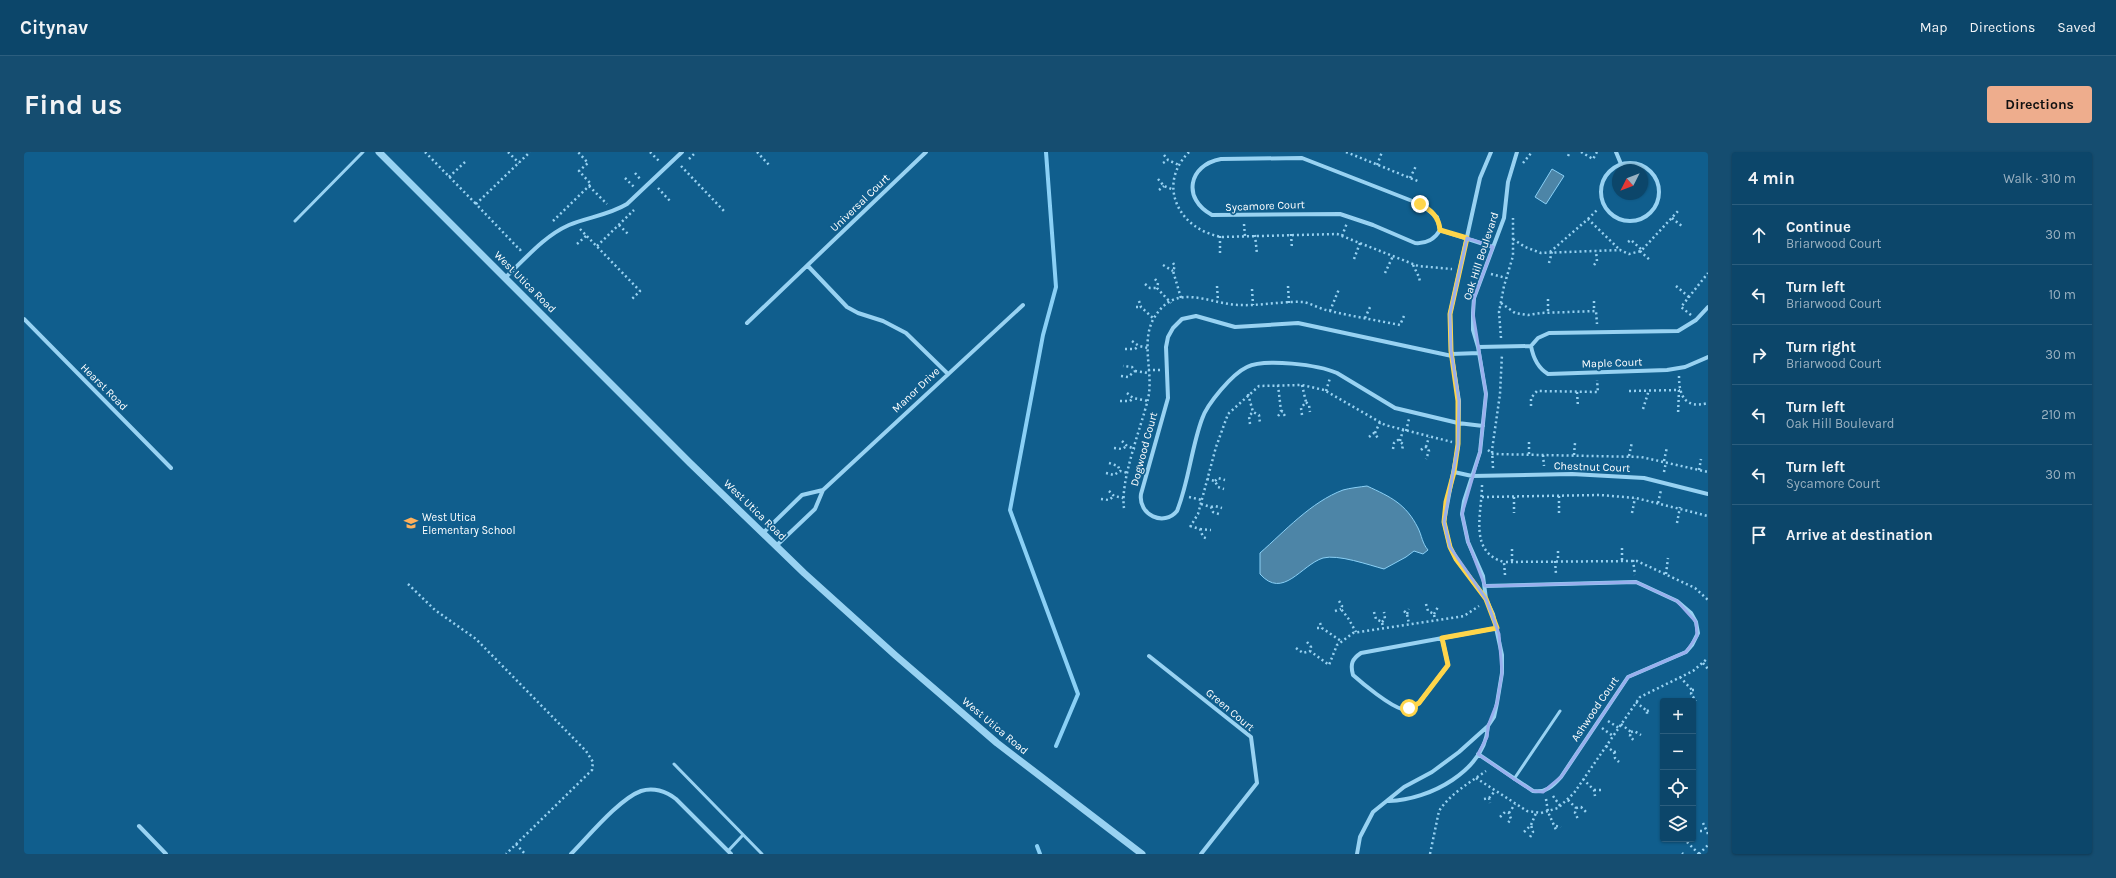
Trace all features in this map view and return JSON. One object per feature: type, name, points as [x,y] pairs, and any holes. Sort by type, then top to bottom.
[{"type":"street","name":"West Utica Road","points":[[379,152],[776,546],[895,655],[997,743],[1142,854]]},
{"type":"street","points":[[505,278],[554,233],[578,221],[611,212],[627,204],[682,152]]},
{"type":"street","name":"Universal Court","points":[[747,323],[926,152]]},
{"type":"street","name":"Oak Hill Boulevard","points":[[1357,854],[1360,838],[1368,819],[1378,808],[1413,781],[1448,761],[1488,726],[1494,717],[1502,673],[1502,655],[1497,628],[1486,599],[1456,559],[1446,535],[1444,511],[1454,472],[1458,423],[1458,401],[1451,355],[1450,314],[1480,178],[1491,152]]},
{"type":"street","name":"Oak Hill Boulevard","points":[[1486,599],[1485,586],[1464,528],[1462,514],[1464,501],[1480,452],[1486,394],[1478,347],[1473,330],[1474,298],[1504,218],[1510,177],[1517,152]]},
{"type":"street","points":[[1616,152],[1621,164]]},
{"type":"street","name":"Sycamore Court","points":[[1302,158],[1426,207],[1437,217],[1440,230],[1430,241],[1422,244],[1340,214],[1212,215],[1204,211],[1196,203],[1192,185],[1200,169],[1211,161],[1221,159],[1302,158]]},
{"type":"street","points":[[1631,162],[1644,166],[1655,176],[1658,185],[1657,204],[1651,212],[1643,218],[1634,221],[1620,219],[1607,211],[1602,203],[1600,193],[1601,183],[1606,174],[1612,168],[1621,164],[1631,162]]},
{"type":"street","points":[[1440,230],[1493,247]]},
{"type":"street","points":[[808,266],[847,307],[858,314],[883,321],[906,333],[947,373]]},
{"type":"street","name":"Manor Drive","points":[[776,546],[815,509],[823,490],[947,373],[1023,305]]},
{"type":"street","points":[[1478,347],[1530,346],[1538,338],[1549,333],[1678,331],[1696,320],[1708,306]]},
{"type":"street","name":"Dogwood Court","points":[[1451,355],[1298,323],[1235,327],[1196,316],[1182,318],[1172,328],[1168,337],[1166,347],[1168,398],[1141,494],[1142,505],[1150,515],[1160,519],[1167,518],[1177,511],[1205,411],[1214,398],[1248,366],[1288,363],[1329,370],[1337,373],[1395,408],[1458,423]]},
{"type":"street","name":"Hearst Road","points":[[24,319],[171,468]]},
{"type":"street","name":"Maple Court","points":[[1530,346],[1532,354],[1540,368],[1548,374],[1667,370],[1685,367],[1708,358]]},
{"type":"street","points":[[1451,355],[1479,353]]},
{"type":"street","points":[[1458,423],[1483,426]]},
{"type":"street","name":"Chestnut Court","points":[[1454,472],[1472,476],[1572,474],[1644,478],[1708,494]]},
{"type":"street","name":"Manor Drive","points":[[763,533],[802,495],[823,490]]},
{"type":"street","name":"Ashwood Court","points":[[1478,754],[1514,779],[1533,790],[1543,792],[1550,788],[1561,777],[1628,677],[1686,652],[1698,633],[1694,617],[1685,606],[1636,582],[1485,586]]},
{"type":"street","points":[[1442,638],[1448,665],[1419,703],[1413,707],[1405,709],[1396,707],[1353,675],[1351,668],[1352,661],[1361,653],[1442,638],[1497,628]]},
{"type":"street","name":"Green Court","points":[[1149,656],[1251,736],[1258,783],[1201,854]]},
{"type":"street","name":"Oak Hill Boulevard","points":[[1389,801],[1418,797],[1433,791],[1452,780],[1467,768],[1478,754],[1487,737],[1488,726]]},
{"type":"street","points":[[571,854],[627,800],[641,791],[653,789],[666,792],[676,799],[729,852]]},
{"type":"street","points":[[139,826],[166,854]]},
{"type":"lane","points":[[296,221],[362,152]]},
{"type":"lane","points":[[1514,779],[1560,711]]},
{"type":"lane","points":[[674,764],[762,854]]},
{"type":"lane","points":[[729,852],[743,835]]},
{"type":"path","points":[[425,152],[520,250],[526,245]]},
{"type":"path","points":[[508,152],[519,163]]},
{"type":"path","points":[[476,204],[530,152]]},
{"type":"path","points":[[578,152],[588,163],[579,171],[591,184],[589,186],[608,205]]},
{"type":"path","points":[[650,152],[660,162]]},
{"type":"path","points":[[691,157],[696,152]]},
{"type":"path","points":[[757,152],[770,166]]},
{"type":"path","points":[[1189,152],[1179,165],[1176,173],[1174,190],[1176,204],[1186,220],[1200,231],[1220,236],[1332,233],[1413,264],[1454,269]]},
{"type":"path","points":[[1346,152],[1420,182]]},
{"type":"path","points":[[1377,164],[1382,152]]},
{"type":"path","points":[[1521,169],[1532,152]]},
{"type":"path","points":[[1568,156],[1570,152]]},
{"type":"path","points":[[1581,152],[1592,159],[1597,152]]},
{"type":"path","points":[[1164,155],[1168,160],[1179,165]]},
{"type":"path","points":[[1163,163],[1168,160]]},
{"type":"path","points":[[449,177],[465,162]]},
{"type":"path","points":[[681,166],[724,211]]},
{"type":"path","points":[[1410,178],[1416,166]]},
{"type":"path","points":[[635,173],[641,180]]},
{"type":"path","points":[[625,178],[634,187]]},
{"type":"path","points":[[1158,179],[1164,186],[1174,190]]},
{"type":"path","points":[[553,221],[589,186]]},
{"type":"path","points":[[1159,190],[1164,186]]},
{"type":"path","points":[[658,188],[670,201]]},
{"type":"path","points":[[1549,263],[1551,252],[1588,220],[1598,209]]},
{"type":"path","points":[[1501,338],[1499,324],[1501,303],[1506,278],[1513,256],[1513,210]]},
{"type":"path","points":[[1588,220],[1620,250],[1628,254],[1641,250],[1680,210]]},
{"type":"path","points":[[1672,218],[1683,227]]},
{"type":"path","points":[[1342,236],[1348,223]]},
{"type":"path","points":[[1244,224],[1245,236]]},
{"type":"path","points":[[619,225],[628,234]]},
{"type":"path","points":[[580,228],[640,291],[631,300]]},
{"type":"path","points":[[1291,234],[1292,249]]},
{"type":"path","points":[[1255,235],[1257,254]]},
{"type":"path","points":[[577,244],[586,236]]},
{"type":"path","points":[[1220,236],[1220,253]]},
{"type":"path","points":[[1513,238],[1532,250],[1562,252],[1620,250]]},
{"type":"path","points":[[1628,242],[1632,240],[1651,261]]},
{"type":"path","points":[[1354,259],[1360,243]]},
{"type":"path","points":[[1557,247],[1562,252]]},
{"type":"path","points":[[1594,265],[1596,261],[1596,251]]},
{"type":"path","points":[[1385,273],[1393,256]]},
{"type":"path","points":[[1173,263],[1175,266],[1173,271],[1181,298]]},
{"type":"path","points":[[1413,264],[1420,282]]},
{"type":"path","points":[[1163,265],[1173,271]]},
{"type":"path","points":[[1488,273],[1506,278]]},
{"type":"path","points":[[1692,316],[1680,307],[1708,273]]},
{"type":"path","points":[[1155,279],[1158,283],[1157,288]]},
{"type":"path","points":[[1145,284],[1150,288],[1157,288],[1171,303]]},
{"type":"path","points":[[1218,286],[1218,301]]},
{"type":"path","points":[[1288,286],[1289,303]]},
{"type":"path","points":[[1676,286],[1689,296]]},
{"type":"path","points":[[1252,289],[1253,305]]},
{"type":"path","points":[[1330,311],[1339,289]]},
{"type":"path","points":[[1124,508],[1123,498],[1128,473],[1148,401],[1148,348],[1150,329],[1154,319],[1162,309],[1181,298],[1193,296],[1237,305],[1303,302],[1330,311],[1400,325],[1404,316]]},
{"type":"path","points":[[1548,299],[1548,312]]},
{"type":"path","points":[[1594,300],[1594,311],[1597,324]]},
{"type":"path","points":[[1139,301],[1141,307],[1154,319]]},
{"type":"path","points":[[1501,303],[1515,312],[1522,314],[1594,311]]},
{"type":"path","points":[[1365,318],[1371,305]]},
{"type":"path","points":[[1136,307],[1141,307]]},
{"type":"path","points":[[1132,341],[1139,346],[1148,348]]},
{"type":"path","points":[[1125,349],[1135,349],[1139,346]]},
{"type":"path","points":[[1493,469],[1492,454],[1500,394],[1503,353]]},
{"type":"path","points":[[1123,366],[1132,367],[1135,372]]},
{"type":"path","points":[[1121,376],[1128,377],[1135,372],[1161,370]]},
{"type":"path","points":[[1678,415],[1679,376]]},
{"type":"path","points":[[1326,391],[1330,378]]},
{"type":"path","points":[[1531,406],[1531,398],[1537,391],[1598,392],[1597,379]]},
{"type":"path","points":[[1278,385],[1281,411],[1285,416]]},
{"type":"path","points":[[1302,385],[1310,412]]},
{"type":"path","points":[[1212,530],[1190,526],[1198,514],[1216,447],[1228,414],[1248,394],[1259,386],[1302,385],[1326,391],[1380,422],[1405,431],[1452,442]]},
{"type":"path","points":[[1629,390],[1679,390]]},
{"type":"path","points":[[1643,409],[1649,390]]},
{"type":"path","points":[[1679,390],[1684,399],[1691,403],[1708,403]]},
{"type":"path","points":[[1577,392],[1578,407]]},
{"type":"path","points":[[1127,393],[1133,398],[1148,401]]},
{"type":"path","points":[[1248,394],[1253,412],[1259,415],[1260,422]]},
{"type":"path","points":[[1120,401],[1130,401],[1133,398]]},
{"type":"path","points":[[1302,415],[1301,408],[1306,402]]},
{"type":"path","points":[[1278,416],[1281,411]]},
{"type":"path","points":[[1250,424],[1249,416],[1253,412]]},
{"type":"path","points":[[1400,441],[1409,419]]},
{"type":"path","points":[[1369,437],[1375,433],[1380,422]]},
{"type":"path","points":[[1375,433],[1378,438]]},
{"type":"path","points":[[1426,459],[1429,451],[1426,447],[1428,437]]},
{"type":"path","points":[[1122,441],[1127,446],[1135,449]]},
{"type":"path","points":[[1393,449],[1394,442],[1400,441]]},
{"type":"path","points":[[1400,441],[1403,444],[1402,452]]},
{"type":"path","points":[[1529,442],[1529,455]]},
{"type":"path","points":[[1629,456],[1632,442]]},
{"type":"path","points":[[1574,455],[1575,443]]},
{"type":"path","points":[[1114,448],[1122,449],[1127,446]]},
{"type":"path","points":[[1421,450],[1426,447]]},
{"type":"path","points":[[1664,472],[1667,447]]},
{"type":"path","points":[[1486,448],[1492,454],[1629,456],[1665,462],[1708,472]]},
{"type":"path","points":[[1543,455],[1544,466]]},
{"type":"path","points":[[1699,470],[1701,459]]},
{"type":"path","points":[[1109,464],[1118,466],[1120,471]]},
{"type":"path","points":[[1106,473],[1114,475],[1120,471],[1128,473]]},
{"type":"path","points":[[1207,479],[1215,481],[1218,478],[1225,480]]},
{"type":"path","points":[[1215,481],[1218,487],[1224,489]]},
{"type":"path","points":[[1482,485],[1481,542],[1490,557],[1504,562],[1633,560],[1695,588],[1708,600]]},
{"type":"path","points":[[1658,503],[1661,489]]},
{"type":"path","points":[[1109,491],[1114,496],[1123,498]]},
{"type":"path","points":[[1482,497],[1600,495],[1635,498],[1680,507],[1708,516]]},
{"type":"path","points":[[1101,499],[1109,500],[1114,496]]},
{"type":"path","points":[[1559,496],[1560,515]]},
{"type":"path","points":[[1190,497],[1202,500]]},
{"type":"path","points":[[1514,497],[1514,513]]},
{"type":"path","points":[[1632,513],[1635,498]]},
{"type":"path","points":[[1200,504],[1222,508]]},
{"type":"path","points":[[1211,507],[1213,512],[1219,514]]},
{"type":"path","points":[[1677,523],[1680,507]]},
{"type":"path","points":[[1200,529],[1203,537],[1208,539]]},
{"type":"path","points":[[1622,548],[1622,560]]},
{"type":"path","points":[[1512,549],[1512,562]]},
{"type":"path","points":[[1556,574],[1558,551]]},
{"type":"path","points":[[1666,574],[1668,558]]},
{"type":"path","points":[[1633,560],[1635,575]]},
{"type":"path","points":[[1504,562],[1505,576]]},
{"type":"path","points":[[408,584],[435,610],[476,639],[586,751],[593,762],[592,770],[506,854]]},
{"type":"path","points":[[1339,601],[1342,606],[1341,609],[1356,632]]},
{"type":"path","points":[[1426,604],[1428,611],[1434,614]]},
{"type":"path","points":[[1307,642],[1310,647],[1310,651],[1329,665],[1333,652],[1341,641],[1348,635],[1356,632],[1464,616],[1479,606]]},
{"type":"path","points":[[1435,620],[1434,614],[1438,607]]},
{"type":"path","points":[[1335,611],[1341,609]]},
{"type":"path","points":[[1409,609],[1407,614],[1409,624]]},
{"type":"path","points":[[1404,611],[1407,614]]},
{"type":"path","points":[[1374,612],[1376,619],[1382,622]]},
{"type":"path","points":[[1383,628],[1382,622],[1385,619],[1384,612]]},
{"type":"path","points":[[1320,623],[1322,628],[1341,641]]},
{"type":"path","points":[[1296,648],[1303,653],[1310,651]]},
{"type":"path","points":[[1476,778],[1527,811],[1548,812],[1561,807],[1583,780],[1636,702],[1645,693],[1680,677],[1703,663],[1708,658]]},
{"type":"path","points":[[1703,663],[1708,669]]},
{"type":"path","points":[[1680,677],[1692,690],[1691,694],[1694,698]]},
{"type":"path","points":[[1692,690],[1697,690]]},
{"type":"path","points":[[1636,702],[1647,713],[1650,710]]},
{"type":"path","points":[[1613,736],[1603,729],[1603,726],[1608,721],[1619,728]]},
{"type":"path","points":[[1621,724],[1631,732],[1634,731],[1641,735]]},
{"type":"path","points":[[1631,732],[1630,736],[1635,742]]},
{"type":"path","points":[[1606,746],[1614,752],[1615,758],[1619,762]]},
{"type":"path","points":[[1614,752],[1619,751]]},
{"type":"path","points":[[1430,854],[1439,811],[1450,797],[1486,771]]},
{"type":"path","points":[[1583,780],[1594,790],[1595,796]]},
{"type":"path","points":[[1484,799],[1489,798],[1495,790]]},
{"type":"path","points":[[1594,790],[1601,790]]},
{"type":"path","points":[[1553,796],[1561,807]]},
{"type":"path","points":[[1489,798],[1490,803]]},
{"type":"path","points":[[1546,800],[1548,812],[1556,826],[1557,832]]},
{"type":"path","points":[[1568,800],[1576,808],[1581,807],[1586,812]]},
{"type":"path","points":[[1509,813],[1515,804]]},
{"type":"path","points":[[1576,808],[1575,813],[1578,819]]},
{"type":"path","points":[[1500,818],[1505,812],[1509,813]]},
{"type":"path","points":[[1524,832],[1531,824],[1536,812]]},
{"type":"path","points":[[1508,823],[1511,819],[1509,813]]},
{"type":"path","points":[[1703,823],[1706,826],[1705,831],[1708,834]]},
{"type":"path","points":[[1530,837],[1533,832],[1531,824]]},
{"type":"path","points":[[1556,826],[1561,827]]},
{"type":"path","points":[[1700,832],[1705,831]]},
{"type":"path","points":[[1688,842],[1699,854],[1708,845]]},
{"type":"path","points":[[516,844],[525,854]]},
{"type":"highlighted area","points":[[1467,238],[1493,247],[1474,298],[1473,313],[1486,394],[1480,452],[1462,514],[1468,542],[1485,586],[1636,582],[1677,601],[1696,622],[1697,636],[1686,652],[1628,677],[1561,777],[1543,792],[1533,791],[1478,754],[1487,737],[1488,726],[1497,703],[1502,673],[1499,634],[1486,599],[1450,547],[1444,522],[1458,446],[1459,401],[1451,351],[1450,314]]},
{"type":"water","points":[[1552,169],[1564,176],[1546,204],[1535,197]]},
{"type":"water","points":[[1367,486],[1391,498],[1403,507],[1413,520],[1424,545],[1428,550],[1423,554],[1414,551],[1384,569],[1354,560],[1329,557],[1315,562],[1284,582],[1276,583],[1268,581],[1260,574],[1260,553],[1309,509],[1331,495],[1343,490]]},
{"type":"waterway","points":[[1046,152],[1056,287],[1043,335],[1010,510],[1078,694],[1056,746]]},
{"type":"waterway","points":[[1037,846],[1040,854]]},
{"type":"place","name":"West Utica Elementary School","points":[[411,523]]},
{"type":"route","points":[[1409,708],[1416,706],[1419,703],[1448,665],[1442,638],[1497,628],[1493,614],[1486,599],[1456,559],[1446,535],[1444,522],[1444,511],[1454,472],[1458,444],[1458,401],[1451,351],[1449,327],[1450,314],[1456,281],[1467,238],[1440,230],[1437,217],[1426,207],[1420,204]]}]
